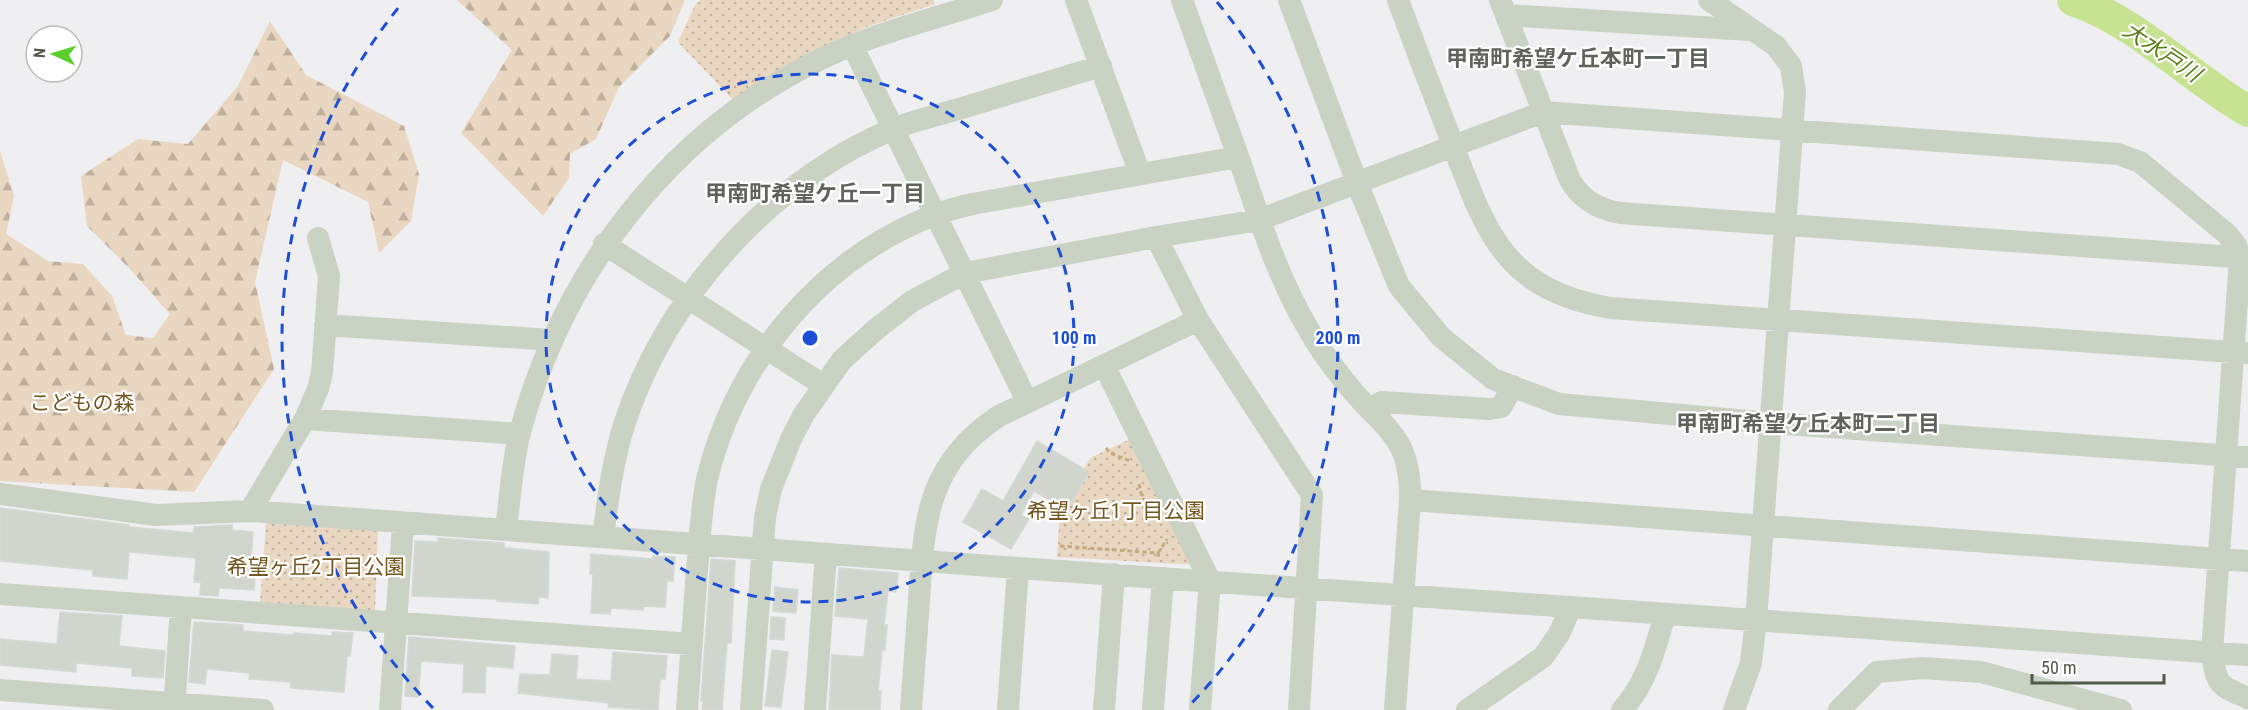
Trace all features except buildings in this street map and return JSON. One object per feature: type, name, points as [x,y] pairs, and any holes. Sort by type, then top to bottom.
[{"type":"street","points":[[506,530],[520,434],[552,340],[567,308],[604,244],[662,175],[711,128],[775,84],[809,64],[852,45],[992,0]]},
{"type":"street","points":[[1076,0],[1140,174]]},
{"type":"street","points":[[1182,0],[1259,220],[1289,293],[1310,333],[1336,371],[1369,409],[1387,425],[1404,455],[1410,475],[1410,500],[1395,710]]},
{"type":"street","points":[[1288,0],[1357,183],[1399,286],[1441,337],[1493,379],[1559,404],[1771,423],[2237,456]]},
{"type":"street","points":[[1398,0],[1489,233],[1499,248],[1526,274],[1555,292],[1587,304],[1610,308],[2241,353]]},
{"type":"street","points":[[1709,0],[1776,46],[1791,66],[1794,92],[1756,620],[1751,663],[1734,710]]},
{"type":"street","points":[[1752,30],[1503,7],[1573,187],[1594,205],[1620,213],[2244,258]]},
{"type":"street","points":[[852,45],[1028,401]]},
{"type":"street","points":[[603,537],[609,488],[626,421],[649,361],[687,298],[714,263],[790,190],[842,155],[893,129],[1101,66]]},
{"type":"street","points":[[751,710],[765,517],[771,489],[791,439],[823,385],[842,360],[893,315],[912,301],[965,273],[1259,220],[1543,112],[2118,154],[2140,162],[2227,234],[2244,258],[2241,353],[2237,456],[2218,559],[2212,652],[2214,672],[2223,688],[2248,698]]},
{"type":"street","points":[[687,710],[699,544],[712,461],[734,401],[765,348],[802,304],[854,259],[877,243],[937,214],[972,204],[1238,157]]},
{"type":"street","points":[[1156,237],[1198,320],[1312,495],[1299,710]]},
{"type":"street","points":[[250,511],[305,419],[322,373],[329,276],[318,238]]},
{"type":"street","points":[[604,244],[823,385]]},
{"type":"street","points":[[911,710],[921,561],[930,504],[957,452],[987,424],[1028,401],[1198,320]]},
{"type":"street","points":[[325,325],[552,340]]},
{"type":"street","points":[[1104,365],[1210,581],[1200,710]]},
{"type":"street","points":[[1369,409],[1382,402],[1489,409],[1501,407],[1513,386]]},
{"type":"street","points":[[305,419],[520,434]]},
{"type":"street","points":[[0,494],[156,515],[250,511],[403,524],[2248,655]]},
{"type":"street","points":[[1410,500],[2248,561]]},
{"type":"street","points":[[390,710],[403,524]]},
{"type":"street","points":[[815,710],[826,554]]},
{"type":"street","points":[[1008,710],[1018,568]]},
{"type":"street","points":[[1104,710],[1114,574]]},
{"type":"street","points":[[1153,710],[1162,578]]},
{"type":"street","points":[[0,594],[692,644]]},
{"type":"street","points":[[174,707],[182,607]]},
{"type":"street","points":[[1467,710],[1544,657],[1559,634],[1571,607]]},
{"type":"street","points":[[1622,710],[1636,692],[1652,660],[1665,614]]},
{"type":"street","points":[[1839,710],[1877,672],[1922,668],[1981,672],[2121,710]]},
{"type":"street","points":[[0,690],[174,707],[264,710]]},
{"type":"path","points":[[1060,546],[1158,553],[1162,578]]},
{"type":"green space","points":[[457,0],[685,0],[670,36],[619,87],[596,139],[570,154],[569,178],[543,216],[461,133],[512,50]]},
{"type":"green space","points":[[701,0],[933,0],[935,4],[869,26],[806,54],[733,100],[678,42],[695,5]]},
{"type":"green space","name":"こどもの森","points":[[270,21],[306,75],[404,126],[419,174],[411,221],[379,253],[368,202],[283,160],[255,282],[274,369],[194,492],[0,481],[0,151],[14,196],[6,234],[48,261],[83,264],[112,296],[126,335],[153,338],[170,314],[87,226],[81,176],[138,139],[188,144],[238,86]]},
{"type":"green space","name":"希望ヶ丘1丁目公園","points":[[1132,438],[1197,565],[1057,557],[1060,512],[1090,458]]},
{"type":"green space","name":"希望ヶ丘2丁目公園","points":[[266,522],[378,530],[375,613],[260,603]]},
{"type":"waterway","name":"大水戸川","points":[[2073,0],[2119,22],[2248,111]]},
{"type":"district","name":"甲南町希望ケ丘本町一丁目","points":[[1578,58]]},
{"type":"district","name":"甲南町希望ケ丘一丁目","points":[[815,193]]},
{"type":"district","name":"甲南町希望ケ丘本町二丁目","points":[[1808,423]]}]
